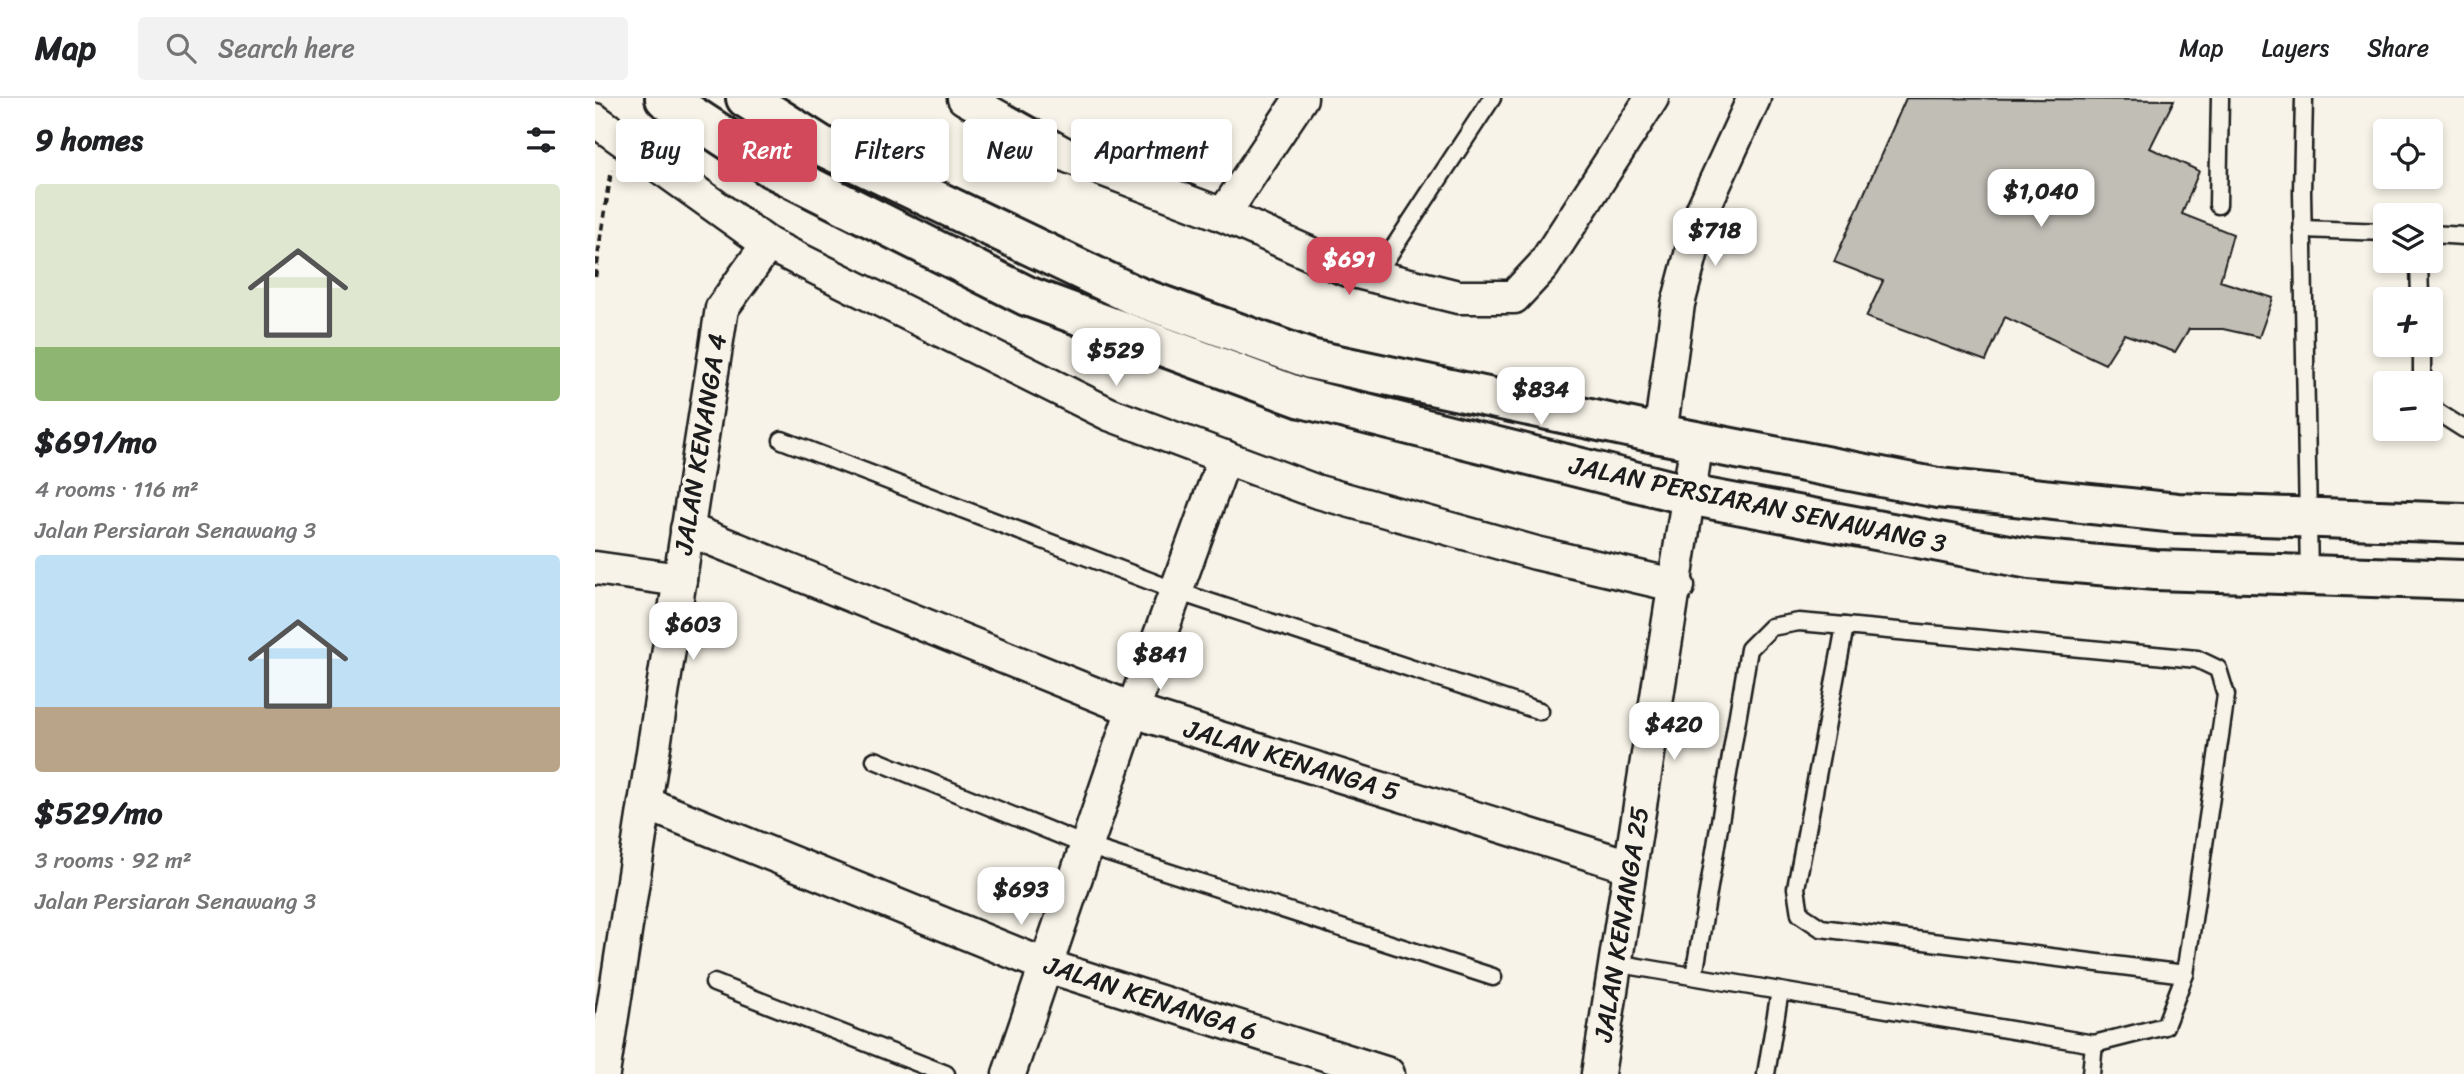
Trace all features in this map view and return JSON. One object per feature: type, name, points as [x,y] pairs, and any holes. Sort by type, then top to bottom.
[{"type":"street","name":"JALAN PERSIARAN SENAWANG 3","points":[[665,98],[772,168],[1027,296],[1302,398],[1689,495],[2030,559],[2155,570],[2464,580]]},
{"type":"street","name":"JALAN PERSIARAN SENAWANG 3","points":[[745,98],[822,146],[1136,296],[1310,359],[1660,434],[1938,488],[2177,513],[2464,523]]},
{"type":"street","points":[[964,98],[1070,158],[1223,215],[1345,269],[1458,297],[1514,297],[1543,266],[1652,98]]},
{"type":"street","points":[[1223,215],[1301,98]]},
{"type":"street","points":[[1660,434],[1678,304],[1703,209],[1754,98]]},
{"type":"street","points":[[606,127],[768,244],[1109,414],[1315,491],[1536,553],[1677,587]]},
{"type":"street","name":"JALAN KENANGA 4","points":[[603,1074],[722,308],[768,244]]},
{"type":"street","name":"JALAN KENANGA 25","points":[[1598,1074],[1629,866],[1677,587],[1697,441]]},
{"type":"street","points":[[1009,1074],[1133,709],[1225,457]]},
{"type":"street","name":"JALAN KENANGA 5","points":[[687,528],[1133,709],[1629,866]]},
{"type":"street","points":[[595,568],[680,580]]},
{"type":"street","name":"JALAN KENANGA 6","points":[[645,803],[1047,966],[1388,1074]]},
{"type":"lane","points":[[1375,276],[1492,98]]},
{"type":"lane","points":[[2218,205],[2220,98]]},
{"type":"lane","points":[[2304,98],[2302,229],[2309,576]]},
{"type":"lane","points":[[2302,229],[2373,232]]},
{"type":"lane","points":[[2443,235],[2464,236]]},
{"type":"lane","points":[[2443,416],[2464,429]]},
{"type":"lane","points":[[782,440],[1176,591],[1540,711]]},
{"type":"lane","points":[[1615,964],[2094,1044],[2165,1026],[2185,974],[2226,695],[2218,669],[2197,659],[1845,625],[1799,622],[1771,627],[1749,649],[1694,976]]},
{"type":"lane","points":[[1845,625],[1796,888],[1800,914],[1821,928],[2185,974]]},
{"type":"lane","points":[[875,761],[1087,846],[1493,977]]},
{"type":"lane","points":[[714,983],[946,1074]]},
{"type":"lane","points":[[1766,1074],[1780,991]]},
{"type":"lane","points":[[2091,1074],[2094,1044]]},
{"type":"path","points":[[595,277],[606,127]]},
{"type":"building","points":[[1906,98],[2174,100],[2150,148],[2199,171],[2182,214],[2233,234],[2220,281],[2273,298],[2259,337],[2223,329],[2189,329],[2175,352],[2124,334],[2105,364],[2005,317],[1986,361],[1866,317],[1883,281],[1834,262]]}]
